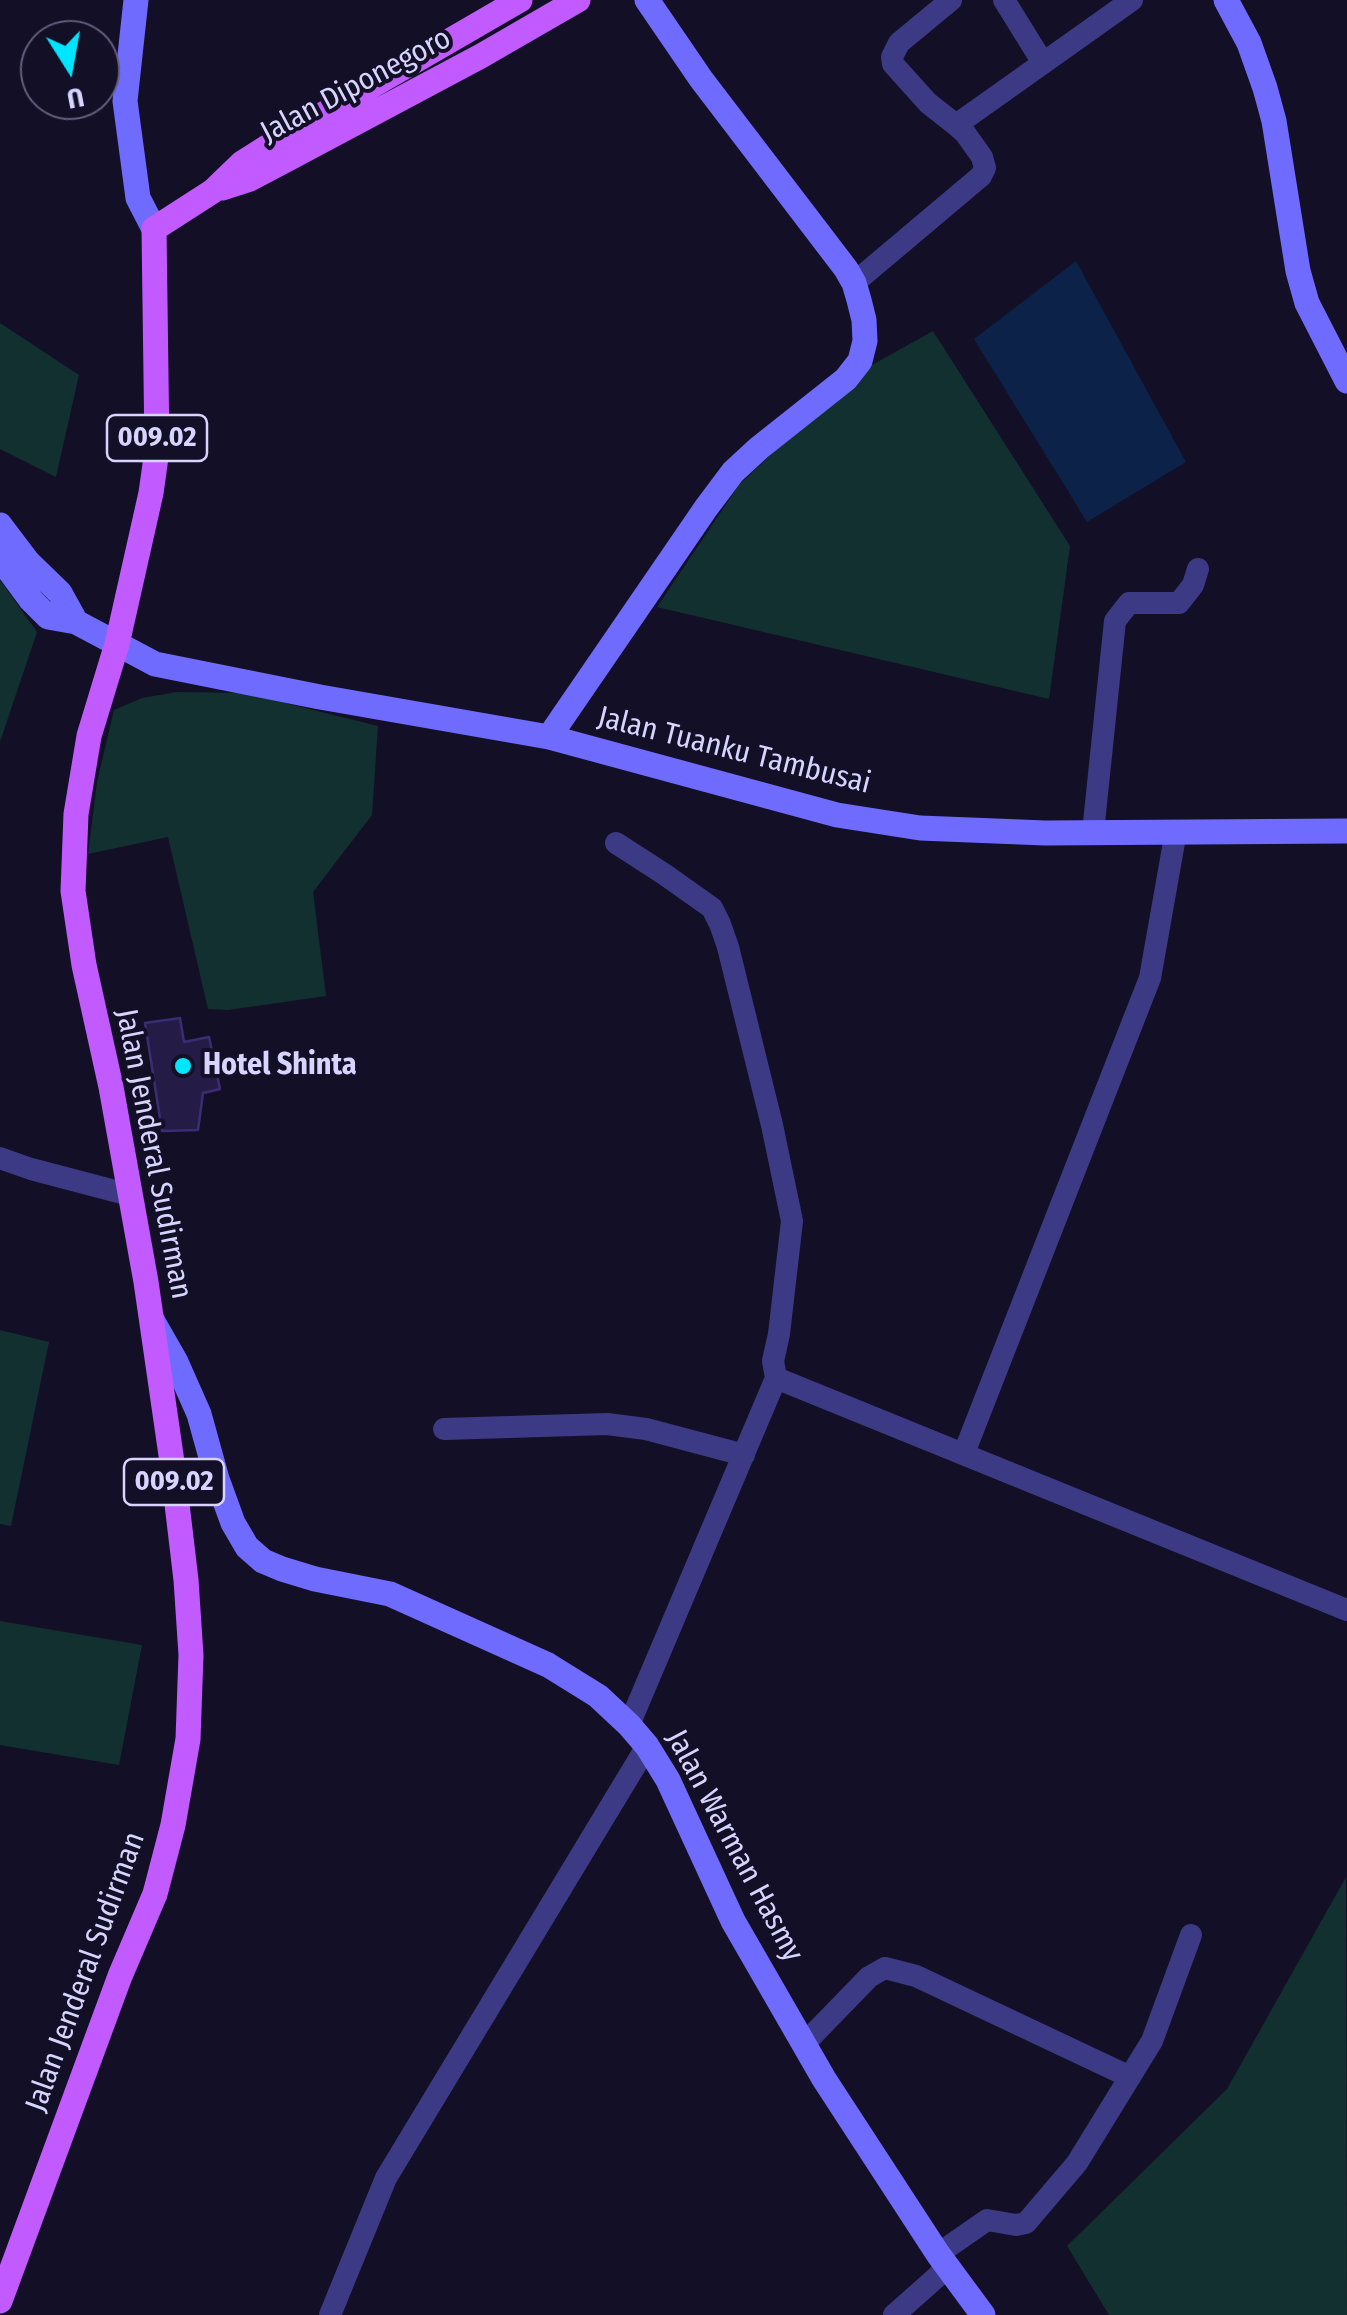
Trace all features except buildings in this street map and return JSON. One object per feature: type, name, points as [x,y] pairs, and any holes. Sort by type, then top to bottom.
[{"type":"main road","name":"Jalan Diponegoro","points":[[154,229],[213,191],[242,163],[275,142],[520,0]]},
{"type":"main road","name":"Jalan Diponegoro","points":[[213,191],[262,173],[578,0]]},
{"type":"main road","name":"Jalan Jenderal Sudirman","points":[[0,2300],[120,1976],[155,1894],[173,1825],[188,1739],[191,1655],[186,1580],[151,1319],[73,891],[76,814],[89,736],[116,644],[151,493],[157,450],[154,229]]},
{"type":"street","name":"Jalan Jenderal Sudirman","points":[[136,0],[125,101],[138,198],[154,229]]},
{"type":"street","points":[[549,738],[734,472],[846,380],[860,361],[865,342],[864,320],[846,268],[700,78],[647,0]]},
{"type":"street","points":[[854,283],[980,176],[985,163],[956,125],[928,103],[893,64],[899,43],[952,0]]},
{"type":"street","points":[[1004,0],[1044,63]]},
{"type":"street","points":[[956,125],[1132,0]]},
{"type":"street","points":[[1226,0],[1249,43],[1266,88],[1307,303],[1343,365]]},
{"type":"street","points":[[0,525],[28,562],[60,593],[76,622]]},
{"type":"street","name":"Jalan Tuanku Tambusai","points":[[0,558],[30,600],[48,616],[76,622],[155,664],[549,738],[838,816],[920,828],[1045,833],[1347,831]]},
{"type":"street","points":[[1093,832],[1115,621],[1129,603],[1179,603],[1193,585],[1198,569]]},
{"type":"street","points":[[964,1453],[1150,978],[1176,831]]},
{"type":"street","points":[[616,843],[712,908],[720,924],[772,1125],[792,1221],[773,1361],[776,1378],[629,1724]]},
{"type":"street","points":[[0,1158],[130,1195]]},
{"type":"street","name":"Jalan Warman Hasmy","points":[[151,1319],[199,1414],[217,1479],[246,1547],[282,1569],[390,1594],[440,1614],[548,1665],[598,1696],[629,1724],[668,1780],[733,1921],[824,2079],[983,2315]]},
{"type":"street","points":[[776,1378],[1347,1610]]},
{"type":"street","points":[[444,1429],[607,1424],[646,1429],[744,1455]]},
{"type":"street","points":[[330,2315],[386,2178],[647,1746]]},
{"type":"street","points":[[894,2315],[943,2260],[987,2220],[1026,2223],[1077,2163],[1152,2041],[1191,1935]]},
{"type":"street","points":[[804,2044],[869,1977],[885,1968],[916,1976],[1130,2077]]},
{"type":"green space","points":[[0,323],[79,375],[56,477],[0,449]]},
{"type":"green space","points":[[933,331],[1070,546],[1049,699],[657,607],[739,485],[802,425],[857,386],[872,365]]},
{"type":"green space","points":[[0,580],[37,632],[0,742]]},
{"type":"green space","points":[[177,692],[245,693],[378,726],[372,815],[313,892],[326,996],[228,1010],[208,1009],[168,837],[88,854],[97,782],[114,710],[142,698]]},
{"type":"green space","points":[[0,1330],[49,1342],[11,1526],[0,1524]]},
{"type":"green space","points":[[0,1621],[142,1645],[119,1765],[0,1745]]},
{"type":"green space","points":[[1346,1877],[1347,2315],[1109,2315],[1067,2246],[1227,2089]]},
{"type":"water","points":[[1076,261],[1186,462],[1087,522],[974,339]]},
{"type":"place","name":"Hotel Shinta","points":[[183,1066]]}]
